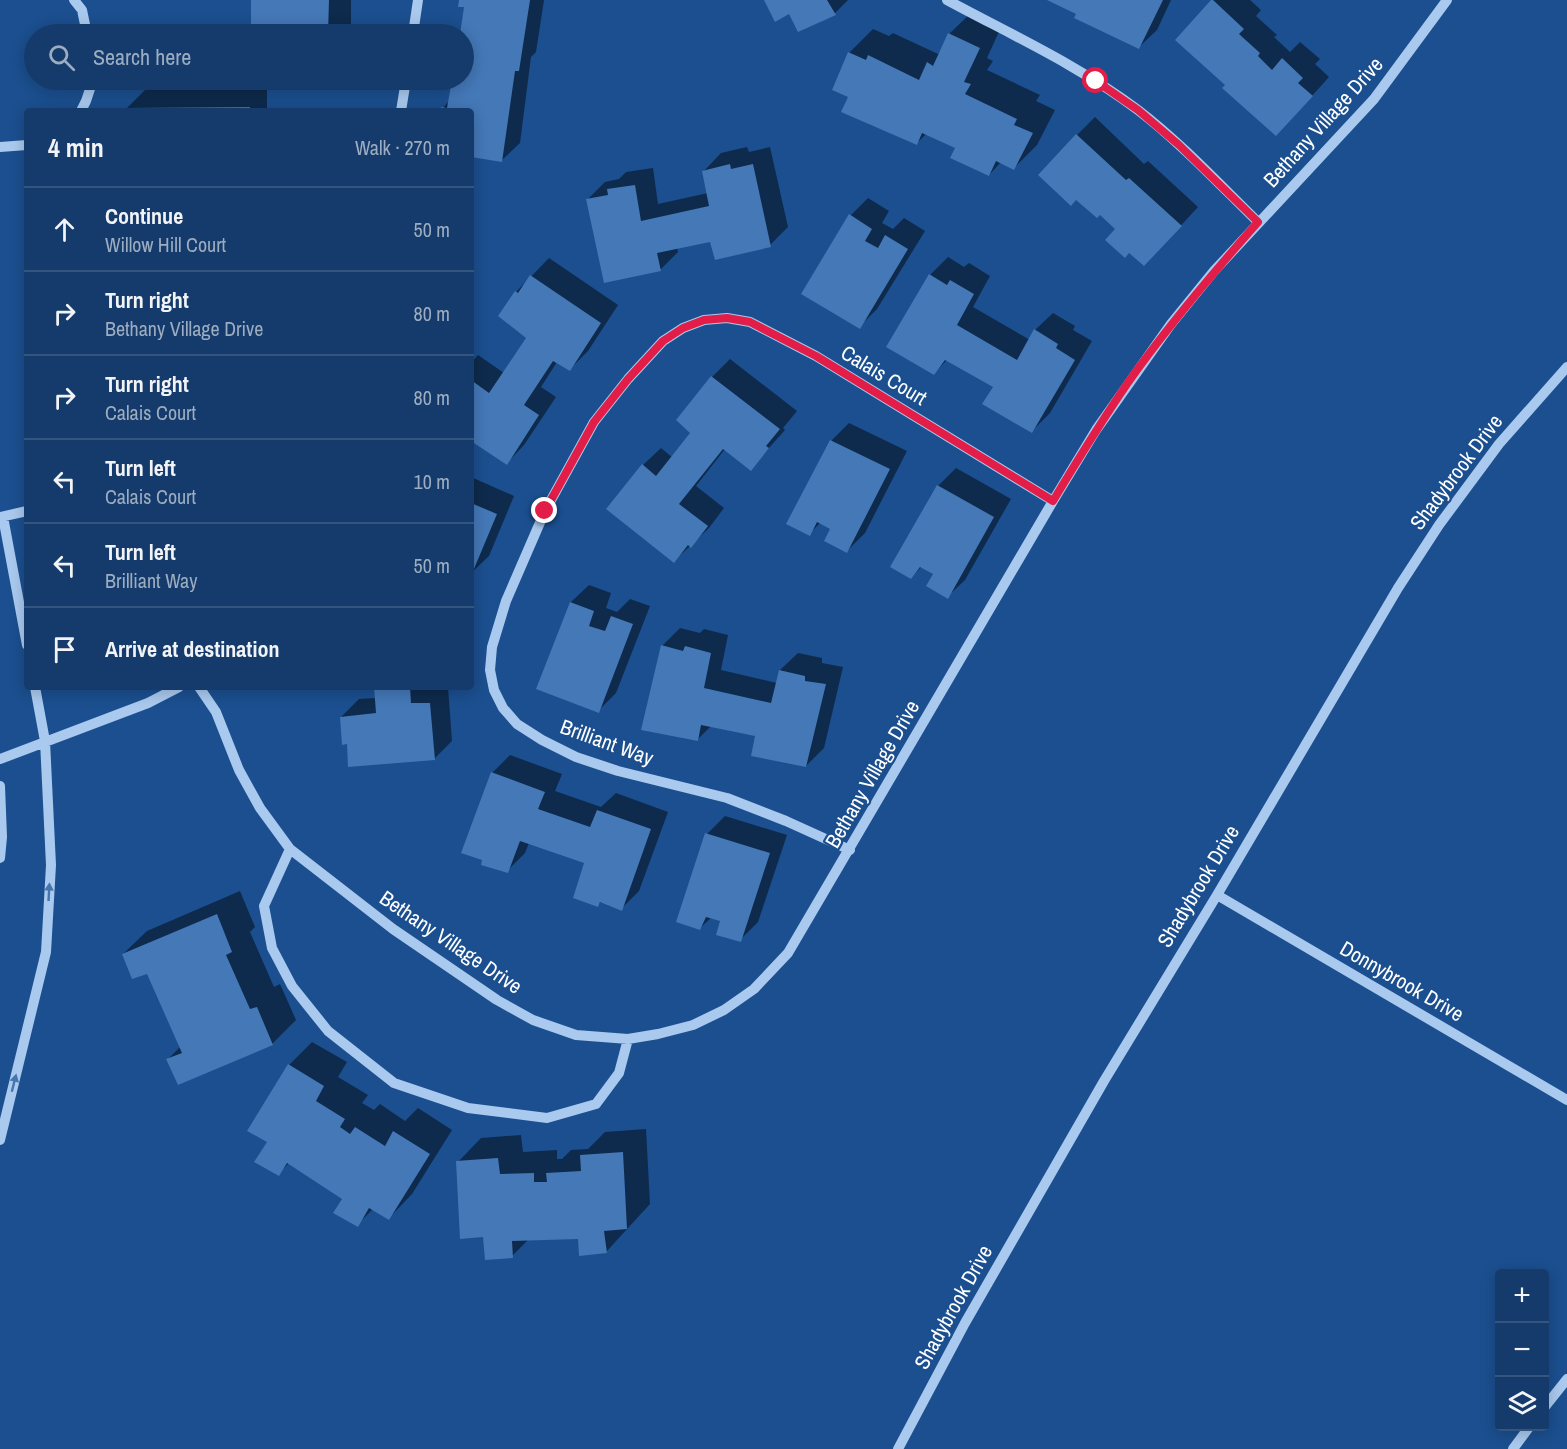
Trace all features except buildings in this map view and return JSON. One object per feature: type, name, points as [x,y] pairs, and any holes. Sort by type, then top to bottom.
[{"type":"street","points":[[74,0],[82,10],[85,24]]},
{"type":"street","points":[[414,24],[418,0]]},
{"type":"street","points":[[947,0],[1096,81],[1138,110],[1179,145],[1258,222]]},
{"type":"street","name":"Bethany Village Drive","points":[[201,690],[216,712],[239,770],[260,808],[290,849],[393,929],[497,1000],[532,1020],[576,1035],[628,1039],[658,1035],[693,1025],[724,1010],[754,988],[788,953],[1053,501],[1128,382],[1207,279],[1374,99],[1447,0]]},
{"type":"street","points":[[82,108],[90,90]]},
{"type":"street","points":[[401,108],[404,90]]},
{"type":"street","points":[[0,147],[24,145]]},
{"type":"street","name":"Calais Court","points":[[683,328],[704,320],[727,318],[758,325],[816,356],[1053,501]]},
{"type":"street","name":"Brilliant Way","points":[[683,328],[663,341],[628,379],[594,422],[545,511],[506,601],[492,647],[490,670],[494,690],[503,708],[517,724],[576,757],[618,771],[727,798],[850,850]]},
{"type":"street","name":"Shadybrook Drive","points":[[898,1449],[965,1323],[1104,1081],[1363,646],[1439,525],[1499,444],[1567,367]]},
{"type":"street","points":[[24,512],[1,517],[24,630]]},
{"type":"street","points":[[0,1140],[46,952],[51,865],[45,741],[36,690]]},
{"type":"street","points":[[0,759],[148,703],[173,690]]},
{"type":"street","points":[[0,786],[2,837],[0,858]]},
{"type":"street","points":[[290,849],[264,906],[272,948],[292,986],[328,1031],[394,1083],[468,1108],[546,1118],[596,1104],[618,1073],[628,1039]]},
{"type":"street","name":"Donnybrook Drive","points":[[1216,896],[1567,1100]]},
{"type":"street","points":[[1549,1403],[1567,1379]]},
{"type":"street","points":[[1513,1449],[1526,1431]]},
{"type":"route","points":[[545,511],[594,422],[628,379],[663,341],[683,328],[704,320],[727,318],[750,322],[816,356],[1053,501],[1128,382],[1214,271],[1258,222],[1179,145],[1138,110],[1096,81]]}]
